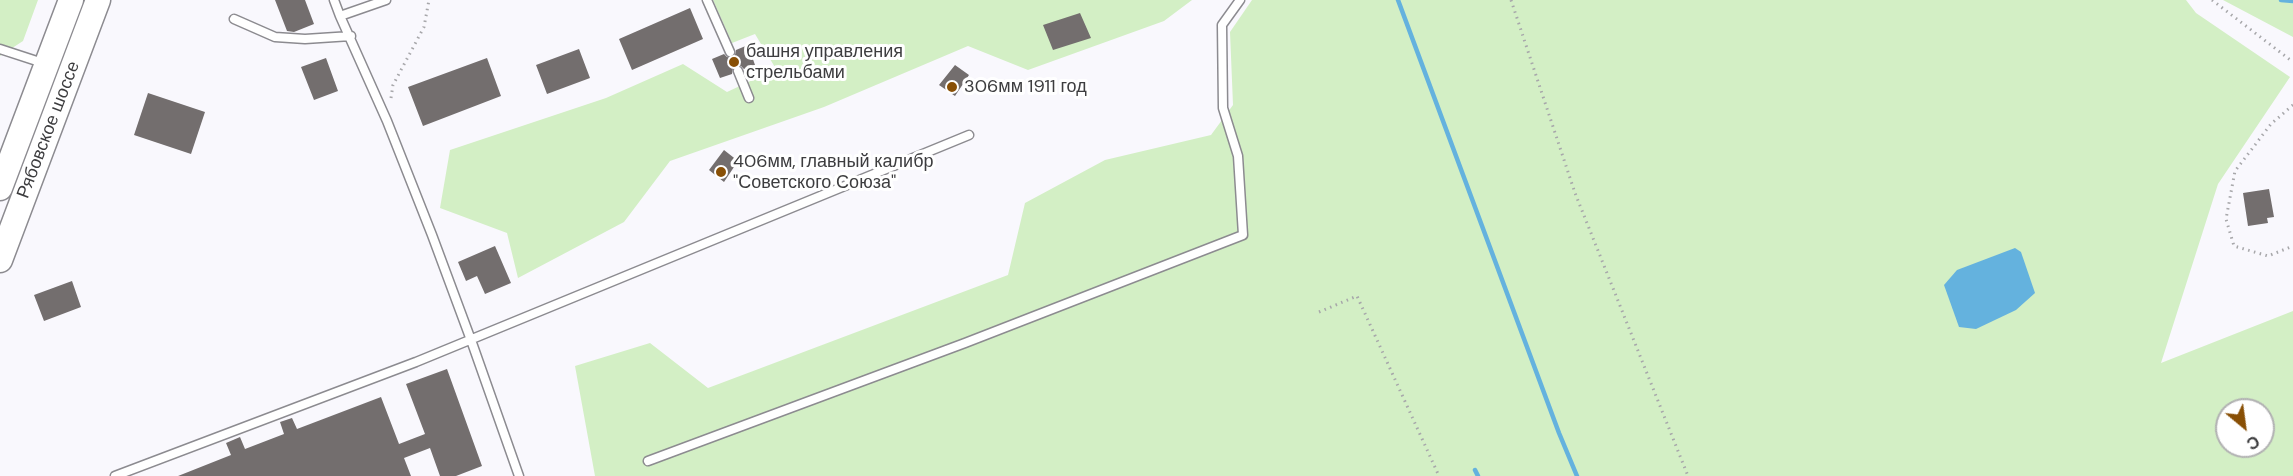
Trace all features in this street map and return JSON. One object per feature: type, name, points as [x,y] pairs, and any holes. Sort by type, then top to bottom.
[{"type":"main road","name":"Рябовское шоссе","points":[[0,188],[71,0]]},
{"type":"main road","name":"Рябовское шоссе","points":[[0,260],[98,0]]},
{"type":"lane","points":[[334,0],[387,121],[471,340],[519,476]]},
{"type":"lane","points":[[340,16],[386,0]]},
{"type":"lane","points":[[707,0],[729,52]]},
{"type":"lane","points":[[648,460],[965,343],[1243,235],[1238,156],[1223,108],[1222,25],[1239,0]]},
{"type":"lane","points":[[234,19],[274,37],[305,39],[351,36]]},
{"type":"lane","points":[[0,48],[46,64]]},
{"type":"lane","points":[[738,71],[749,98]]},
{"type":"lane","points":[[115,476],[471,340],[969,135]]},
{"type":"path","points":[[387,121],[393,85],[424,27],[429,0]]},
{"type":"path","points":[[1511,0],[1575,193],[1688,476]]},
{"type":"path","points":[[2212,0],[2293,62]]},
{"type":"path","points":[[2293,105],[2271,124],[2235,171],[2226,219],[2234,246],[2268,256],[2293,246]]},
{"type":"path","points":[[1319,312],[1357,296],[1438,476]]},
{"type":"green space","points":[[0,0],[38,0],[23,41],[0,56]]},
{"type":"green space","points":[[713,0],[1192,0],[1164,21],[1028,70],[968,46],[824,107],[670,161],[624,222],[518,278],[507,233],[440,208],[450,150],[606,98],[683,64],[727,92],[776,69],[755,34],[732,43]]},
{"type":"green space","points":[[1252,0],[2186,0],[2196,13],[2290,77],[2218,184],[2161,363],[2293,311],[2293,476],[595,476],[575,366],[650,343],[708,388],[1008,275],[1025,203],[1105,160],[1211,135],[1233,105],[1230,32]]},
{"type":"green space","points":[[2223,0],[2293,0],[2293,37]]},
{"type":"water","points":[[2015,248],[2021,252],[2035,293],[2016,310],[1976,329],[1959,327],[1944,285],[1957,270]]},
{"type":"building","points":[[275,0],[305,0],[314,24],[294,32],[287,31]]},
{"type":"building","points":[[690,8],[703,39],[632,70],[619,39]]},
{"type":"building","points":[[1080,13],[1091,38],[1053,50],[1043,25]]},
{"type":"building","name":"башня управления стрельбами","points":[[748,45],[755,65],[744,69],[736,65],[732,74],[720,78],[712,59],[724,54],[732,58],[736,50]]},
{"type":"building","points":[[579,49],[590,78],[547,94],[536,65]]},
{"type":"building","points":[[326,58],[338,91],[314,100],[301,67]]},
{"type":"building","points":[[487,58],[501,96],[423,126],[408,87]]},
{"type":"building","name":"306мм 1911 год","points":[[955,65],[969,75],[955,96],[939,85]]},
{"type":"building","points":[[148,93],[205,112],[191,154],[134,135]]},
{"type":"building","name":"406мм, главный калибр \"Советского Союза\"","points":[[724,150],[738,161],[724,182],[709,170]]},
{"type":"building","points":[[2269,189],[2274,217],[2267,218],[2268,223],[2248,226],[2243,193]]},
{"type":"building","points":[[495,246],[511,283],[485,294],[477,276],[466,281],[458,262]]},
{"type":"building","points":[[72,281],[81,307],[44,321],[34,295]]},
{"type":"building","points":[[447,369],[482,466],[456,476],[440,476],[430,448],[404,458],[411,476],[178,476],[231,455],[226,443],[240,437],[245,449],[284,434],[280,422],[292,418],[297,429],[381,397],[399,444],[425,434],[406,384]]},
{"type":"waterway","points":[[1398,0],[1577,476]]},
{"type":"waterway","points":[[2281,0],[2293,1]]},
{"type":"waterway","points":[[1475,470],[1478,476]]},
{"type":"place","name":"башня управления стрельбами","points":[[734,62]]},
{"type":"place","name":"306мм 1911 год","points":[[952,87]]},
{"type":"place","name":"406мм, главный калибр \"Советского Союза\"","points":[[721,172]]}]
